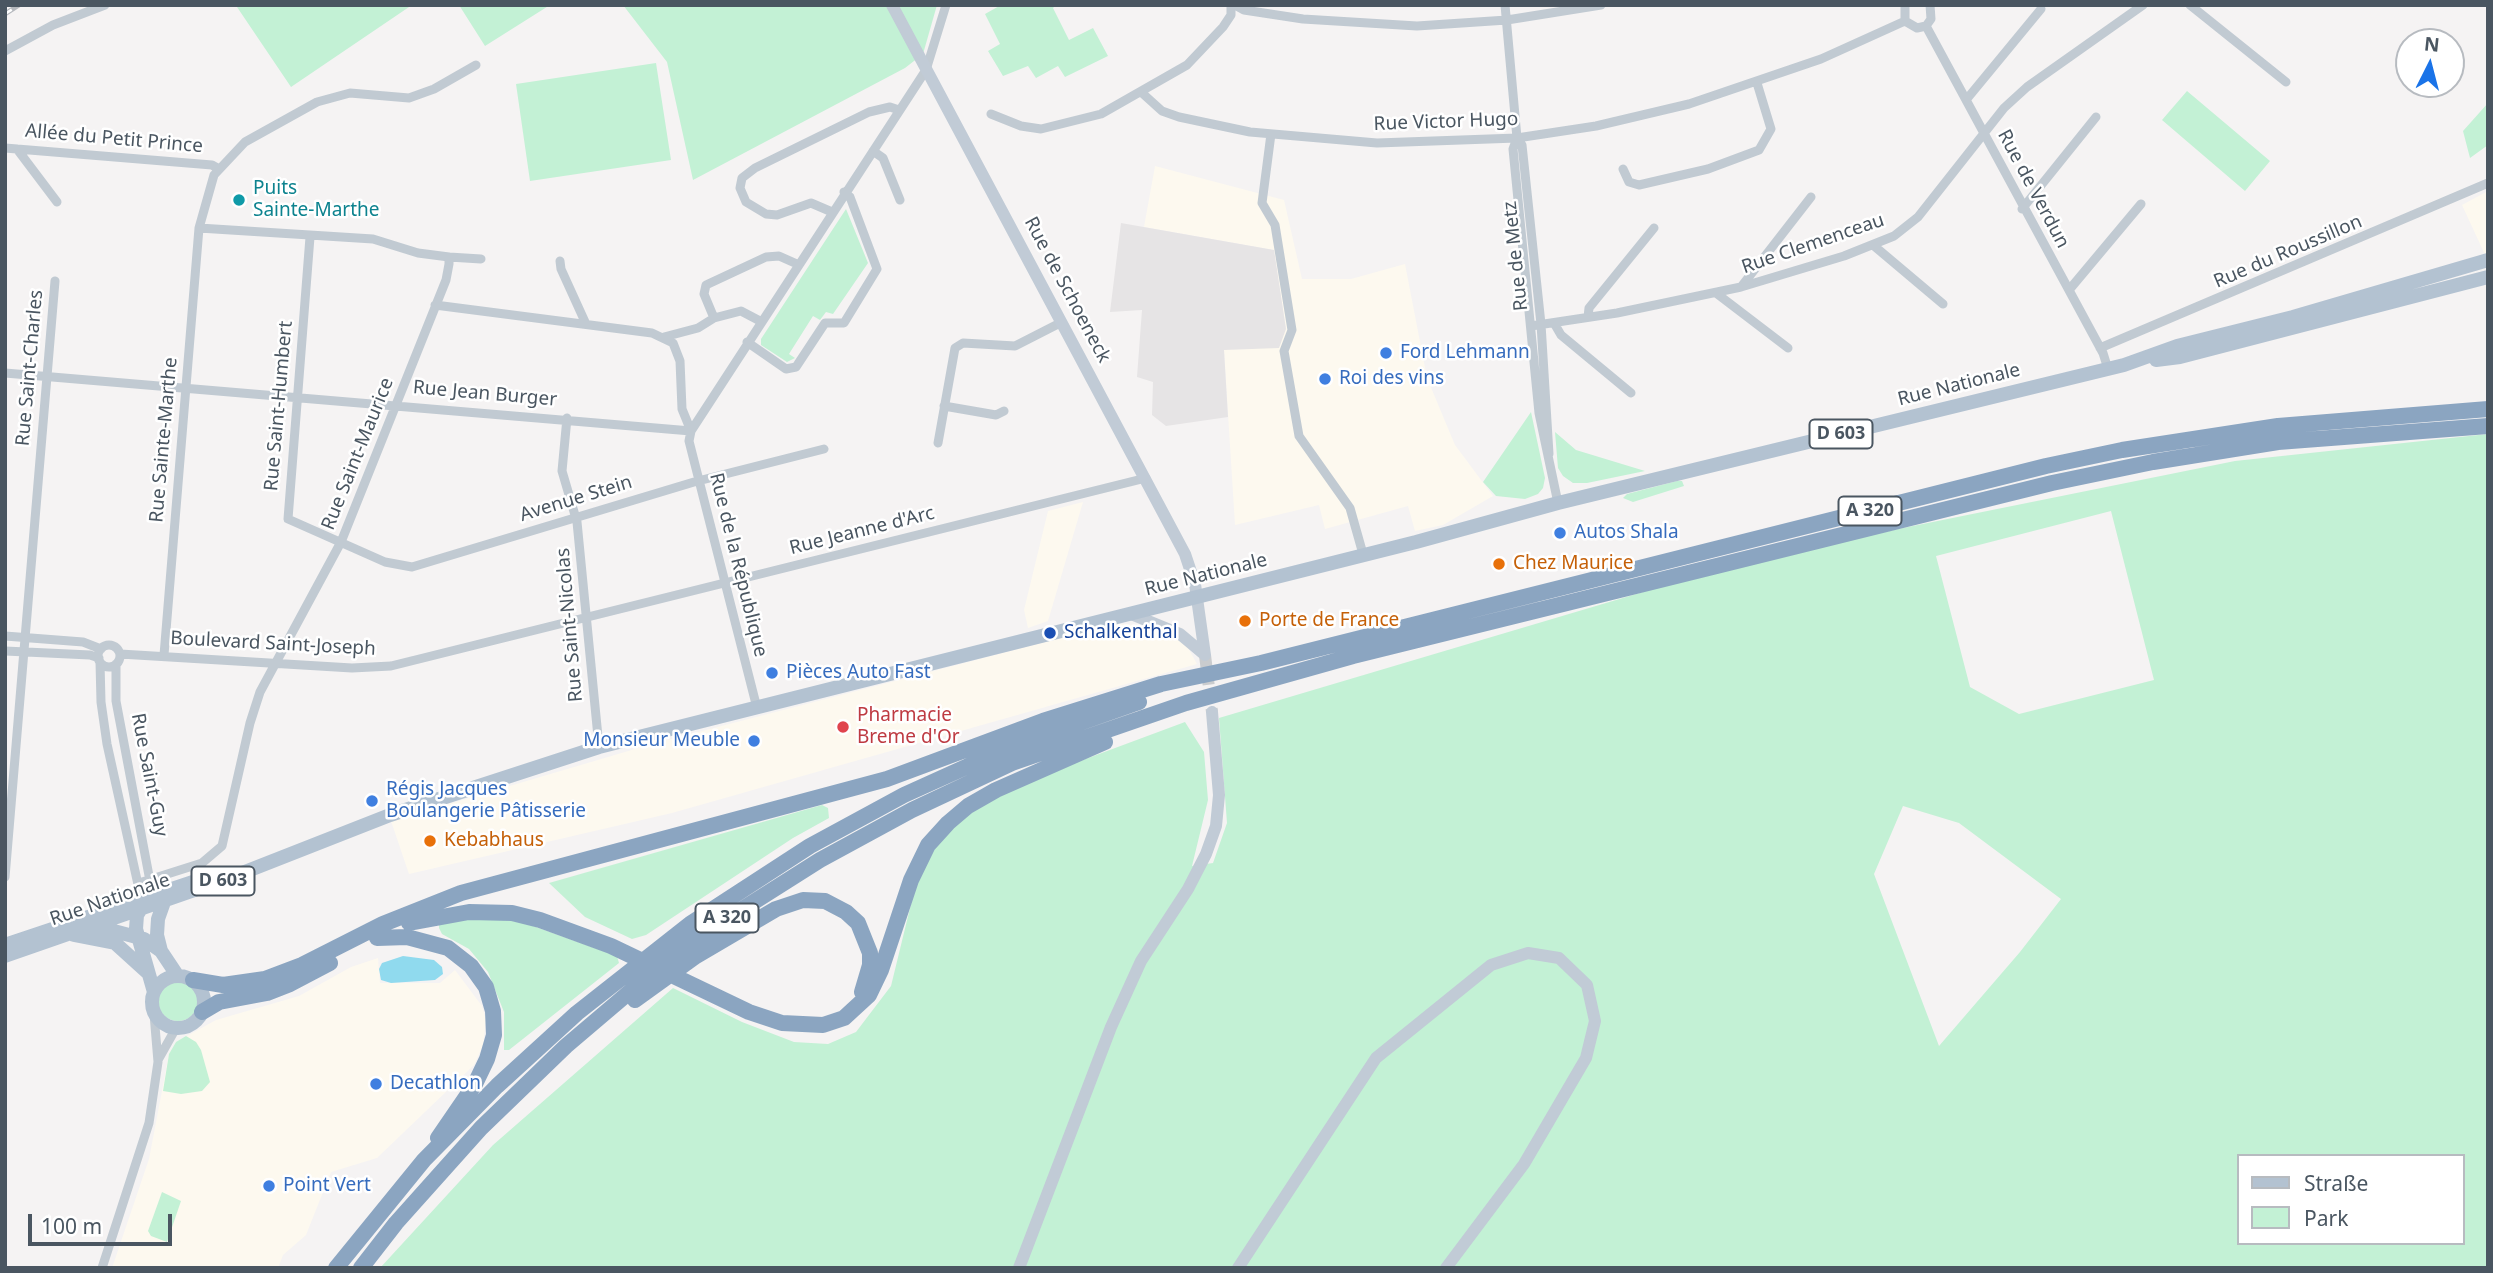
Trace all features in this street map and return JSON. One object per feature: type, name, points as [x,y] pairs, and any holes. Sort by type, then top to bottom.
[{"type":"highway","name":"A 320","points":[[336,1268],[424,1160],[497,1086],[598,995],[690,923],[810,846],[904,795],[1008,748],[1178,688],[1261,663],[2033,470],[2122,450],[2277,426],[2488,410]]},
{"type":"highway","name":"A 320","points":[[361,1268],[396,1223],[481,1128],[566,1046],[700,936],[820,860],[912,810],[1013,763],[1186,703],[1353,656],[2052,483],[2152,462],[2278,442],[2488,426]]},
{"type":"highway","points":[[185,978],[223,985],[265,979],[302,965],[410,913],[461,893],[887,779],[1043,720],[1161,684],[1261,663]]},
{"type":"highway","points":[[410,913],[468,906],[513,908],[562,921],[749,1012],[782,1023],[805,1027],[844,1018],[869,995],[881,970],[911,880],[928,845],[947,823],[968,806],[996,790],[1186,703]]},
{"type":"highway","points":[[566,1046],[594,1031],[696,957],[776,909],[803,900],[825,901],[846,912],[858,923],[870,953],[870,965],[863,990],[841,1013],[821,1019],[782,1018],[702,987]]},
{"type":"highway","points":[[202,1012],[219,1002],[267,993],[290,984],[377,938],[419,920],[491,911],[540,920],[612,944]]},
{"type":"highway","points":[[377,938],[407,937],[447,948],[471,966],[479,976],[493,1012],[494,1035],[487,1059],[424,1160]]},
{"type":"main road","name":"Rue de Schoeneck","points":[[892,5],[1185,554],[1197,597],[1205,656],[1180,634],[1131,614]]},
{"type":"main road","name":"Rue Nationale","points":[[5,956],[148,895],[305,847],[390,815],[599,747],[1131,614],[1558,503],[2124,365],[2177,346],[2293,317],[2488,260]]},
{"type":"main road","name":"Rue Nationale","points":[[2124,365],[2180,357],[2488,276]]},
{"type":"main road","points":[[1019,1268],[1111,1027],[1141,961],[1188,889],[1216,826],[1219,794],[1212,712]]},
{"type":"main road","name":"Rue Nationale","points":[[5,945],[69,928],[95,926],[148,895]]},
{"type":"main road","points":[[95,926],[139,938],[161,951],[185,978],[202,991],[202,1012],[192,1024],[176,1028],[163,1024],[155,1014],[154,992],[147,972],[139,938],[135,921],[148,895]]},
{"type":"main road","points":[[148,895],[161,951]]},
{"type":"main road","points":[[69,928],[115,943],[147,972]]},
{"type":"main road","points":[[1238,1268],[1376,1058],[1491,965],[1528,953],[1559,958],[1587,985],[1595,1021],[1586,1058],[1524,1164],[1446,1268]]},
{"type":"main road","points":[[154,992],[163,980],[185,978]]},
{"type":"street","points":[[5,51],[54,25],[105,5]]},
{"type":"street","points":[[691,430],[926,70],[946,5]]},
{"type":"street","points":[[991,114],[1021,126],[1059,127],[1101,114],[1171,76],[1205,49],[1231,15],[1233,5],[1271,15],[1369,25],[1507,20],[1601,5]]},
{"type":"street","name":"Rue de Metz","points":[[1505,5],[1517,138],[1513,149],[1524,207],[1536,325],[1542,435],[1558,503]]},
{"type":"street","points":[[1905,5],[1905,21],[1917,28],[1926,26],[1931,19],[1932,6]]},
{"type":"street","name":"Rue Clemenceau","points":[[1536,325],[1741,287],[1894,236],[1919,217],[2004,108],[2027,87],[2143,5]]},
{"type":"street","points":[[2190,5],[2286,82]]},
{"type":"street","points":[[1966,100],[2041,9]]},
{"type":"street","name":"Rue Victor Hugo","points":[[1142,92],[1162,111],[1179,117],[1271,134],[1377,143],[1517,138],[1655,113],[1757,83],[1854,46],[1905,21]]},
{"type":"street","name":"Rue de Verdun","points":[[1926,26],[2022,209],[2100,348],[2108,369]]},
{"type":"street","points":[[219,169],[260,131],[317,102],[350,93],[409,98],[434,89],[476,65]]},
{"type":"street","points":[[1623,169],[1629,182],[1639,185],[1708,169],[1759,150],[1771,129],[1757,83]]},
{"type":"street","points":[[832,212],[811,203],[777,215],[766,214],[746,202],[740,188],[742,178],[755,168],[869,112],[890,107],[899,110]]},
{"type":"street","points":[[2022,209],[2096,117]]},
{"type":"street","points":[[1271,134],[1262,203],[1275,225],[1292,330],[1284,351],[1299,436],[1350,508],[1363,554]]},
{"type":"street","name":"Allée du Petit Prince","points":[[5,148],[212,165],[219,169]]},
{"type":"street","points":[[17,149],[57,202]]},
{"type":"street","points":[[873,150],[883,158],[900,200]]},
{"type":"street","name":"Rue Sainte-Marthe","points":[[164,655],[199,228],[210,184],[219,169]]},
{"type":"street","name":"Rue du Roussillon","points":[[2100,348],[2455,200],[2488,183]]},
{"type":"street","points":[[747,342],[786,369],[796,367],[825,323],[844,323],[877,269],[849,197],[844,192]]},
{"type":"street","points":[[1741,287],[1811,197]]},
{"type":"street","points":[[2069,290],[2141,204]]},
{"type":"street","points":[[199,228],[373,239],[404,249],[449,257],[481,259]]},
{"type":"street","points":[[1588,317],[1589,308],[1654,228]]},
{"type":"street","name":"Rue Saint-Humbert","points":[[310,237],[288,519],[341,542]]},
{"type":"street","points":[[1872,245],[1943,304]]},
{"type":"street","points":[[714,318],[704,294],[706,285],[766,257],[779,256],[797,264]]},
{"type":"street","name":"Rue Saint-Maurice","points":[[148,895],[202,863],[222,846],[250,723],[274,663],[341,542],[446,280],[449,257]]},
{"type":"street","points":[[560,261],[561,270],[586,324]]},
{"type":"street","name":"Rue Saint-Charles","points":[[5,877],[55,281]]},
{"type":"street","points":[[1716,293],[1787,348]]},
{"type":"street","points":[[435,305],[664,337],[673,343],[678,353],[682,409],[691,430]]},
{"type":"street","points":[[664,337],[698,328],[714,318],[741,311],[761,321]]},
{"type":"street","points":[[938,443],[954,352],[960,344],[1015,346],[1062,322]]},
{"type":"street","points":[[1553,323],[1561,335],[1631,393]]},
{"type":"street","name":"Rue Jean Burger","points":[[5,373],[691,430]]},
{"type":"street","points":[[944,406],[996,415],[1004,411]]},
{"type":"street","name":"Rue Saint-Nicolas","points":[[567,418],[562,471],[576,518],[599,747]]},
{"type":"street","name":"Rue de la République","points":[[691,430],[689,441],[757,708]]},
{"type":"street","name":"Avenue Stein","points":[[341,542],[398,566],[412,566],[699,481],[824,449]]},
{"type":"street","name":"Rue Jeanne d'Arc","points":[[586,619],[1146,478]]},
{"type":"street","name":"Boulevard Saint-Joseph","points":[[100,656],[111,645],[120,654],[352,668],[391,666],[586,619]]},
{"type":"street","name":"Boulevard Saint-Joseph","points":[[5,636],[83,642],[100,656],[107,667],[116,664]]},
{"type":"street","name":"Boulevard Saint-Joseph","points":[[5,651],[100,656]]},
{"type":"street","points":[[116,664],[120,654]]},
{"type":"street","name":"Rue Saint-Guy","points":[[100,656],[107,744],[148,895]]},
{"type":"street","name":"Rue Saint-Guy","points":[[116,664],[118,714],[148,895]]},
{"type":"street","points":[[102,1268],[144,1142],[158,1062],[155,1014]]},
{"type":"street","points":[[158,1062],[176,1028]]},
{"type":"shaded area","points":[[1155,166],[1284,200],[1302,279],[1351,279],[1405,264],[1427,378],[1455,445],[1493,496],[1443,525],[1415,531],[1408,506],[1325,529],[1319,505],[1235,525],[1224,350],[1286,329],[1274,250],[1144,227]]},
{"type":"shaded area","points":[[2488,191],[2488,257],[2486,257],[2462,205]]},
{"type":"shaded area","points":[[1121,223],[1274,250],[1286,329],[1279,348],[1224,350],[1228,417],[1166,426],[1152,415],[1153,382],[1137,377],[1142,310],[1110,312]]},
{"type":"shaded area","points":[[1083,502],[1048,621],[1028,628],[1024,610],[1048,511]]},
{"type":"shaded area","points":[[1128,624],[1170,635],[1187,646],[1197,664],[672,813],[409,874],[391,821],[652,744],[1111,625]]},
{"type":"shaded area","points":[[378,958],[380,983],[440,983],[455,970],[482,1006],[486,1020],[483,1045],[474,1065],[377,1158],[331,1172],[306,1235],[283,1255],[278,1268],[112,1268],[149,1159],[169,1054],[176,1042],[216,1020],[299,996],[351,967]]},
{"type":"green space","points":[[412,5],[291,87],[237,7]]},
{"type":"green space","points":[[459,5],[550,5],[485,46]]},
{"type":"green space","points":[[623,5],[937,5],[923,54],[905,68],[693,180],[667,62]]},
{"type":"green space","points":[[1001,5],[1056,5],[1053,8],[1069,40],[1093,28],[1108,56],[1065,77],[1058,66],[1036,78],[1028,66],[1003,76],[988,51],[1000,44],[985,14]]},
{"type":"green space","points":[[656,63],[671,160],[530,181],[516,84]]},
{"type":"green space","points":[[2187,91],[2270,161],[2245,191],[2162,120]]},
{"type":"green space","points":[[2488,103],[2488,145],[2470,158],[2463,131]]},
{"type":"green space","points":[[846,209],[868,263],[833,314],[826,312],[820,320],[813,316],[789,354],[795,358],[787,362],[761,345],[761,339]]},
{"type":"green space","points":[[1531,412],[1545,478],[1543,488],[1538,494],[1525,499],[1496,496],[1483,482]]},
{"type":"green space","points":[[1555,432],[1576,450],[1645,471],[1587,483],[1573,483],[1563,476],[1558,468]]},
{"type":"green space","points":[[2488,434],[2488,1268],[380,1268],[493,1145],[673,988],[742,1022],[794,1042],[828,1044],[856,1032],[891,986],[921,863],[961,817],[1013,786],[1185,722],[1204,752],[1208,800],[1192,866],[1213,863],[1227,823],[1219,718],[1717,570],[1898,529],[2235,461]],"holes":[[[2111,511],[2154,680],[2019,714],[1970,687],[1936,556]],[[1903,806],[1959,823],[2061,899],[2020,952],[1939,1046],[1874,874]]]},
{"type":"green space","points":[[1682,481],[1684,486],[1633,502],[1623,498],[1627,494]]},
{"type":"green space","points":[[822,805],[828,808],[829,818],[793,838],[646,935],[632,939],[585,917],[549,883]]},
{"type":"green space","points":[[474,917],[522,922],[617,956],[619,963],[509,1050],[504,1050],[504,1012],[488,972],[469,949],[442,934],[439,928],[439,923]]},
{"type":"green space","points":[[178,981],[192,987],[198,1001],[192,1015],[178,1021],[164,1015],[158,1001],[164,987]]},
{"type":"green space","points":[[186,1036],[196,1042],[201,1050],[210,1082],[202,1091],[181,1094],[163,1091],[169,1054],[176,1042]]},
{"type":"green space","points":[[162,1192],[181,1201],[167,1242],[151,1236],[148,1231]]},
{"type":"water","points":[[403,956],[434,960],[442,967],[443,974],[435,980],[391,983],[381,980],[379,969],[382,963]]},
{"type":"tunnel","points":[[1205,655],[1212,712]]},
{"type":"railway","points":[[5,14],[19,5]]},
{"type":"place","name":"Puits Sainte-Marthe","points":[[239,200]]},
{"type":"place","name":"Ford Lehmann","points":[[1386,353]]},
{"type":"place","name":"Roi des vins","points":[[1325,379]]},
{"type":"place","name":"Autos Shala","points":[[1560,533]]},
{"type":"place","name":"Chez Maurice","points":[[1499,564]]},
{"type":"place","name":"Porte de France","points":[[1245,621]]},
{"type":"place","name":"Schalkenthal","points":[[1050,633]]},
{"type":"place","name":"Pièces Auto Fast","points":[[772,673]]},
{"type":"place","name":"Pharmacie Breme d'Or","points":[[843,727]]},
{"type":"place","name":"Monsieur Meuble","points":[[754,741]]},
{"type":"place","name":"Régis Jacques Boulangerie Pâtisserie","points":[[372,801]]},
{"type":"place","name":"Kebabhaus","points":[[430,841]]},
{"type":"place","name":"Decathlon","points":[[376,1084]]},
{"type":"place","name":"Point Vert","points":[[269,1186]]}]
